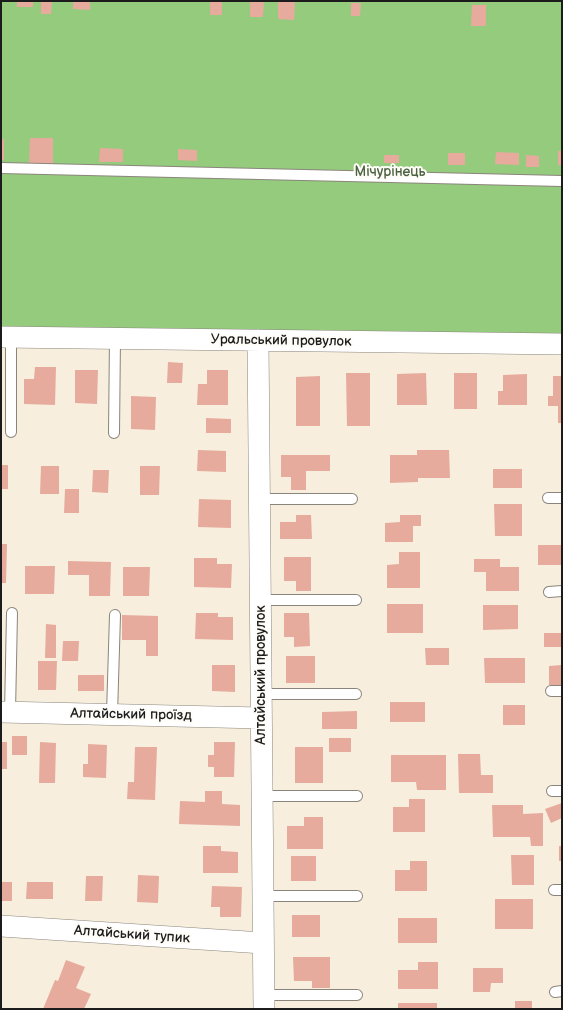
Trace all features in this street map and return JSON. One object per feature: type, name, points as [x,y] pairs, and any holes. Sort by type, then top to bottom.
[{"type":"street","name":"Уральський провулок","points":[[6,337],[562,344]]},
{"type":"street","name":"Алтайський провулок","points":[[258,340],[264,1002]]},
{"type":"street","name":"Алтайський проїзд","points":[[6,712],[261,718]]},
{"type":"street","name":"Алтайський тупик","points":[[1,926],[263,943]]},
{"type":"lane","points":[[1,168],[562,181]]},
{"type":"lane","points":[[6,337],[11,432]]},
{"type":"lane","points":[[114,432],[115,338]]},
{"type":"lane","points":[[548,498],[562,498]]},
{"type":"lane","points":[[260,499],[352,499]]},
{"type":"lane","points":[[549,592],[562,591]]},
{"type":"lane","points":[[260,600],[356,600]]},
{"type":"lane","points":[[6,712],[12,613]]},
{"type":"lane","points":[[112,714],[115,615]]},
{"type":"lane","points":[[551,691],[562,691]]},
{"type":"lane","points":[[261,694],[356,694]]},
{"type":"lane","points":[[262,796],[356,796]]},
{"type":"lane","points":[[263,896],[357,896]]},
{"type":"lane","points":[[264,1002],[357,995]]},
{"type":"green space","name":"Мічурінець","points":[[1,1],[562,1],[562,344],[1,337]]},
{"type":"building","points":[[17,1],[33,1],[33,7],[17,7]]},
{"type":"building","points":[[41,1],[52,1],[51,14],[41,14]]},
{"type":"building","points":[[73,1],[90,1],[90,10],[73,9]]},
{"type":"building","points":[[210,1],[222,1],[222,15],[210,15]]},
{"type":"building","points":[[250,1],[264,1],[263,17],[250,17]]},
{"type":"building","points":[[278,1],[295,1],[294,20],[278,19]]},
{"type":"building","points":[[351,3],[361,3],[360,16],[351,16]]},
{"type":"building","points":[[472,5],[486,5],[486,26],[471,26]]},
{"type":"building","points":[[30,138],[53,138],[53,164],[29,163]]},
{"type":"building","points":[[1,139],[4,139],[4,160],[1,160]]},
{"type":"building","points":[[100,148],[123,149],[123,162],[99,162]]},
{"type":"building","points":[[178,149],[197,150],[197,161],[178,160]]},
{"type":"building","points":[[558,151],[562,151],[562,165],[558,165]]},
{"type":"building","points":[[496,152],[519,153],[519,165],[495,164]]},
{"type":"building","points":[[448,153],[465,153],[465,165],[448,165]]},
{"type":"building","points":[[384,155],[399,155],[399,163],[384,163]]},
{"type":"building","points":[[526,155],[539,156],[539,167],[526,167]]},
{"type":"building","points":[[168,362],[183,363],[182,383],[167,383]]},
{"type":"building","points":[[35,367],[56,367],[55,405],[24,404],[24,379],[34,379]]},
{"type":"building","points":[[75,370],[98,370],[97,404],[75,403]]},
{"type":"building","points":[[207,370],[228,370],[228,405],[197,405],[198,384],[207,384]]},
{"type":"building","points":[[346,373],[370,373],[370,426],[347,426]]},
{"type":"building","points":[[426,373],[427,405],[397,405],[397,374]]},
{"type":"building","points":[[454,373],[477,373],[477,409],[454,409]]},
{"type":"building","points":[[527,374],[527,405],[498,405],[498,391],[503,391],[503,375]]},
{"type":"building","points":[[320,376],[320,426],[296,426],[296,377]]},
{"type":"building","points":[[553,376],[562,376],[562,423],[558,423],[558,406],[548,406],[548,396],[553,396]]},
{"type":"building","points":[[131,396],[156,397],[155,430],[131,429]]},
{"type":"building","points":[[206,418],[231,419],[231,433],[206,433]]},
{"type":"building","points":[[198,450],[226,451],[226,472],[197,471]]},
{"type":"building","points":[[417,450],[449,450],[450,478],[418,478],[418,482],[390,483],[390,455],[417,455]]},
{"type":"building","points":[[281,455],[330,455],[330,471],[306,471],[306,490],[291,490],[291,477],[281,477]]},
{"type":"building","points":[[1,465],[8,465],[8,489],[1,489]]},
{"type":"building","points":[[41,466],[59,466],[59,494],[40,494]]},
{"type":"building","points":[[140,466],[160,466],[159,495],[140,495]]},
{"type":"building","points":[[493,469],[522,469],[522,488],[493,488]]},
{"type":"building","points":[[93,470],[109,470],[108,493],[92,492]]},
{"type":"building","points":[[65,489],[79,489],[79,513],[64,513]]},
{"type":"building","points":[[199,499],[231,500],[231,528],[198,527]]},
{"type":"building","points":[[494,504],[522,504],[522,536],[495,536]]},
{"type":"building","points":[[296,515],[311,515],[312,539],[280,539],[280,522],[296,522]]},
{"type":"building","points":[[400,515],[421,515],[421,526],[413,526],[413,542],[385,542],[385,523],[400,522]]},
{"type":"building","points":[[1,544],[7,544],[6,583],[1,583]]},
{"type":"building","points":[[538,545],[562,545],[562,565],[538,565]]},
{"type":"building","points":[[399,552],[420,552],[420,588],[387,588],[387,565],[399,564]]},
{"type":"building","points":[[284,557],[311,557],[311,591],[296,591],[296,581],[284,581]]},
{"type":"building","points":[[194,558],[217,558],[217,564],[232,564],[231,588],[194,587]]},
{"type":"building","points":[[474,559],[500,559],[500,567],[519,567],[519,591],[486,591],[486,572],[474,572]]},
{"type":"building","points":[[68,561],[111,562],[110,596],[89,596],[89,575],[68,575]]},
{"type":"building","points":[[25,566],[55,566],[54,594],[25,594]]},
{"type":"building","points":[[123,567],[150,567],[149,596],[123,596]]},
{"type":"building","points":[[387,604],[423,604],[423,633],[387,633]]},
{"type":"building","points":[[483,605],[518,605],[518,629],[483,630]]},
{"type":"building","points":[[196,613],[218,613],[218,617],[233,617],[233,640],[195,639]]},
{"type":"building","points":[[284,613],[309,613],[310,646],[294,647],[294,637],[284,637]]},
{"type":"building","points":[[122,615],[158,616],[158,656],[146,656],[146,640],[122,640]]},
{"type":"building","points":[[46,624],[56,625],[56,658],[45,658]]},
{"type":"building","points":[[544,633],[562,633],[562,647],[544,647]]},
{"type":"building","points":[[63,641],[79,641],[78,661],[62,661]]},
{"type":"building","points":[[425,648],[449,648],[449,665],[426,665]]},
{"type":"building","points":[[286,656],[315,656],[315,683],[286,683]]},
{"type":"building","points":[[484,658],[525,658],[525,683],[485,683]]},
{"type":"building","points":[[38,661],[57,661],[56,690],[38,690]]},
{"type":"building","points":[[212,665],[235,665],[235,692],[212,691]]},
{"type":"building","points":[[562,665],[562,685],[549,685],[549,666]]},
{"type":"building","points":[[78,675],[104,675],[104,691],[78,691]]},
{"type":"building","points":[[390,702],[425,702],[425,722],[390,722]]},
{"type":"building","points":[[503,705],[525,705],[525,725],[503,725]]},
{"type":"building","points":[[357,711],[357,729],[322,729],[322,712]]},
{"type":"building","points":[[12,736],[27,736],[27,755],[12,755]]},
{"type":"building","points":[[329,738],[351,738],[351,752],[329,752]]},
{"type":"building","points":[[1,742],[7,742],[7,769],[1,769]]},
{"type":"building","points":[[40,742],[56,743],[55,783],[39,783]]},
{"type":"building","points":[[214,742],[235,742],[234,777],[214,777],[214,767],[208,767],[208,755],[214,755]]},
{"type":"building","points":[[88,744],[107,745],[106,778],[83,777],[83,764],[88,764]]},
{"type":"building","points":[[135,747],[157,747],[155,800],[127,799],[128,782],[134,782]]},
{"type":"building","points":[[295,747],[323,747],[323,783],[295,783]]},
{"type":"building","points":[[458,754],[480,754],[481,775],[493,775],[493,793],[459,793]]},
{"type":"building","points":[[391,755],[446,755],[446,790],[417,790],[416,782],[391,782]]},
{"type":"building","points":[[205,791],[222,791],[222,804],[240,805],[240,826],[179,824],[180,801],[205,802]]},
{"type":"building","points":[[409,799],[425,799],[425,832],[393,832],[393,807],[409,807]]},
{"type":"building","points":[[562,803],[562,818],[551,823],[545,809]]},
{"type":"building","points":[[492,805],[523,805],[523,814],[543,813],[543,846],[531,846],[530,837],[493,837]]},
{"type":"building","points":[[304,817],[323,817],[323,849],[287,849],[287,826],[304,826]]},
{"type":"building","points":[[203,846],[221,846],[221,851],[238,852],[238,873],[203,873]]},
{"type":"building","points":[[559,846],[562,846],[562,861],[559,861]]},
{"type":"building","points":[[511,855],[534,855],[534,885],[512,885]]},
{"type":"building","points":[[291,856],[316,856],[316,881],[291,881]]},
{"type":"building","points":[[410,861],[427,861],[427,891],[395,891],[395,870],[410,870]]},
{"type":"building","points":[[138,875],[159,876],[158,903],[137,902]]},
{"type":"building","points":[[86,876],[103,876],[102,901],[85,901]]},
{"type":"building","points":[[1,882],[12,882],[12,901],[1,901]]},
{"type":"building","points":[[27,882],[53,882],[53,899],[26,899]]},
{"type":"building","points":[[212,886],[242,887],[241,917],[220,917],[220,907],[211,907]]},
{"type":"building","points":[[495,899],[533,899],[533,929],[495,929]]},
{"type":"building","points":[[292,915],[320,915],[320,937],[292,937]]},
{"type":"building","points":[[398,918],[437,918],[437,943],[398,943]]},
{"type":"building","points":[[293,957],[330,957],[330,988],[312,988],[312,981],[294,981]]},
{"type":"building","points":[[66,960],[85,967],[76,988],[91,994],[84,1009],[43,1009],[55,980],[58,981]]},
{"type":"building","points":[[418,962],[438,962],[438,989],[398,989],[398,970],[418,970]]},
{"type":"building","points":[[473,968],[503,968],[503,983],[491,983],[490,992],[473,992]]},
{"type":"building","points":[[515,1001],[532,1001],[532,1009],[515,1009]]},
{"type":"building","points":[[398,1003],[437,1003],[437,1009],[398,1009]]}]
